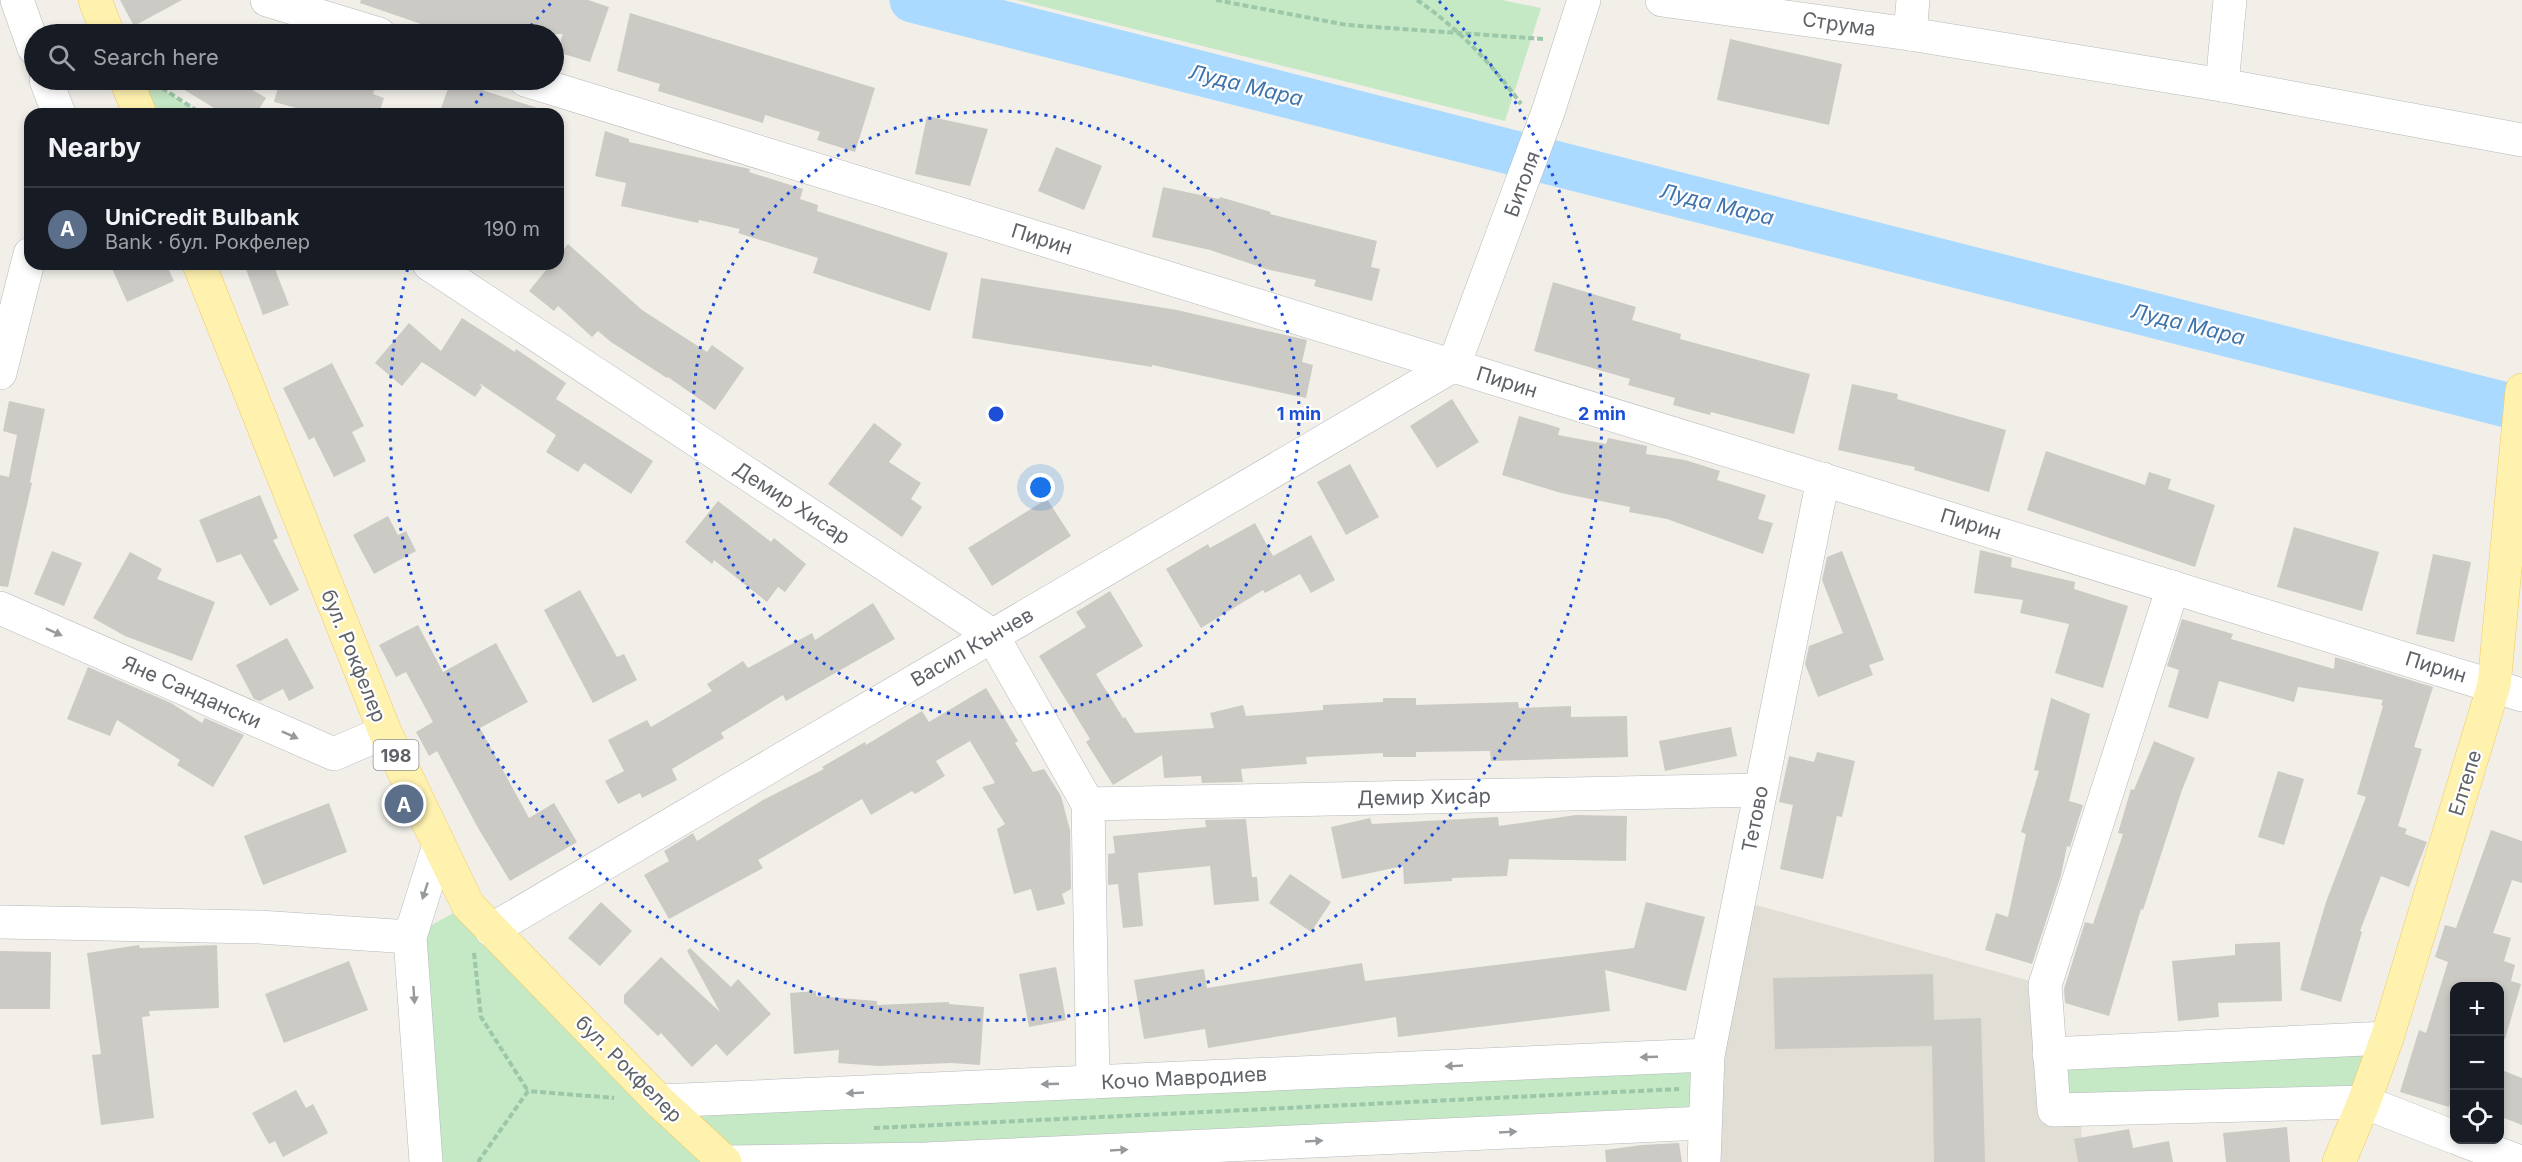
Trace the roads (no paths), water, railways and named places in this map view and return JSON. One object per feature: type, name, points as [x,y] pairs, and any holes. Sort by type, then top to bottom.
[{"type":"main road","points":[[95,0],[104,24]]},
{"type":"main road","points":[[140,108],[142,90]]},
{"type":"main road","name":"бул. Рокфелер","points":[[201,270],[385,732],[468,905],[482,940],[725,1162]]},
{"type":"main road","name":"Елтепе","points":[[2339,1162],[2387,1038],[2508,690],[2512,482],[2522,390]]},
{"type":"street","points":[[17,0],[26,24]]},
{"type":"street","points":[[267,0],[346,24]]},
{"type":"street","name":"Битоля","points":[[1454,365],[1516,201],[1584,0]]},
{"type":"street","name":"Струма","points":[[1662,0],[1910,34],[2222,85],[2522,140]]},
{"type":"street","points":[[1910,34],[1913,0]]},
{"type":"street","points":[[2222,85],[2230,0]]},
{"type":"street","points":[[50,90],[57,108]]},
{"type":"street","name":"Пирин","points":[[558,90],[2508,690]]},
{"type":"street","points":[[0,373],[26,270]]},
{"type":"street","name":"Демир Хисар","points":[[438,270],[992,635],[1088,804],[1094,1082]]},
{"type":"street","name":"Васил Кънчев","points":[[482,940],[992,635],[1454,365]]},
{"type":"street","name":"Тетово","points":[[1704,1162],[1708,1055],[1823,479]]},
{"type":"street","points":[[2173,587],[2045,985],[2054,1110],[2364,1102],[2450,1135]]},
{"type":"street","name":"Яне Сандански","points":[[0,608],[334,754],[385,732]]},
{"type":"street","name":"Демир Хисар","points":[[1088,804],[1760,790]]},
{"type":"street","points":[[426,1162],[410,937],[439,845]]},
{"type":"street","points":[[0,922],[259,927],[410,937]]},
{"type":"street","points":[[2049,1054],[2387,1038]]},
{"type":"street","name":"Кочо Мавродиев","points":[[659,1101],[1708,1055]]},
{"type":"street","points":[[725,1162],[926,1159],[1704,1123]]},
{"type":"street","points":[[2473,1144],[2520,1162]]},
{"type":"waterway","name":"Луда Мара","points":[[912,0],[2522,409]]},
{"type":"place","name":"UniCredit Bulbank","points":[[404,804]]}]
